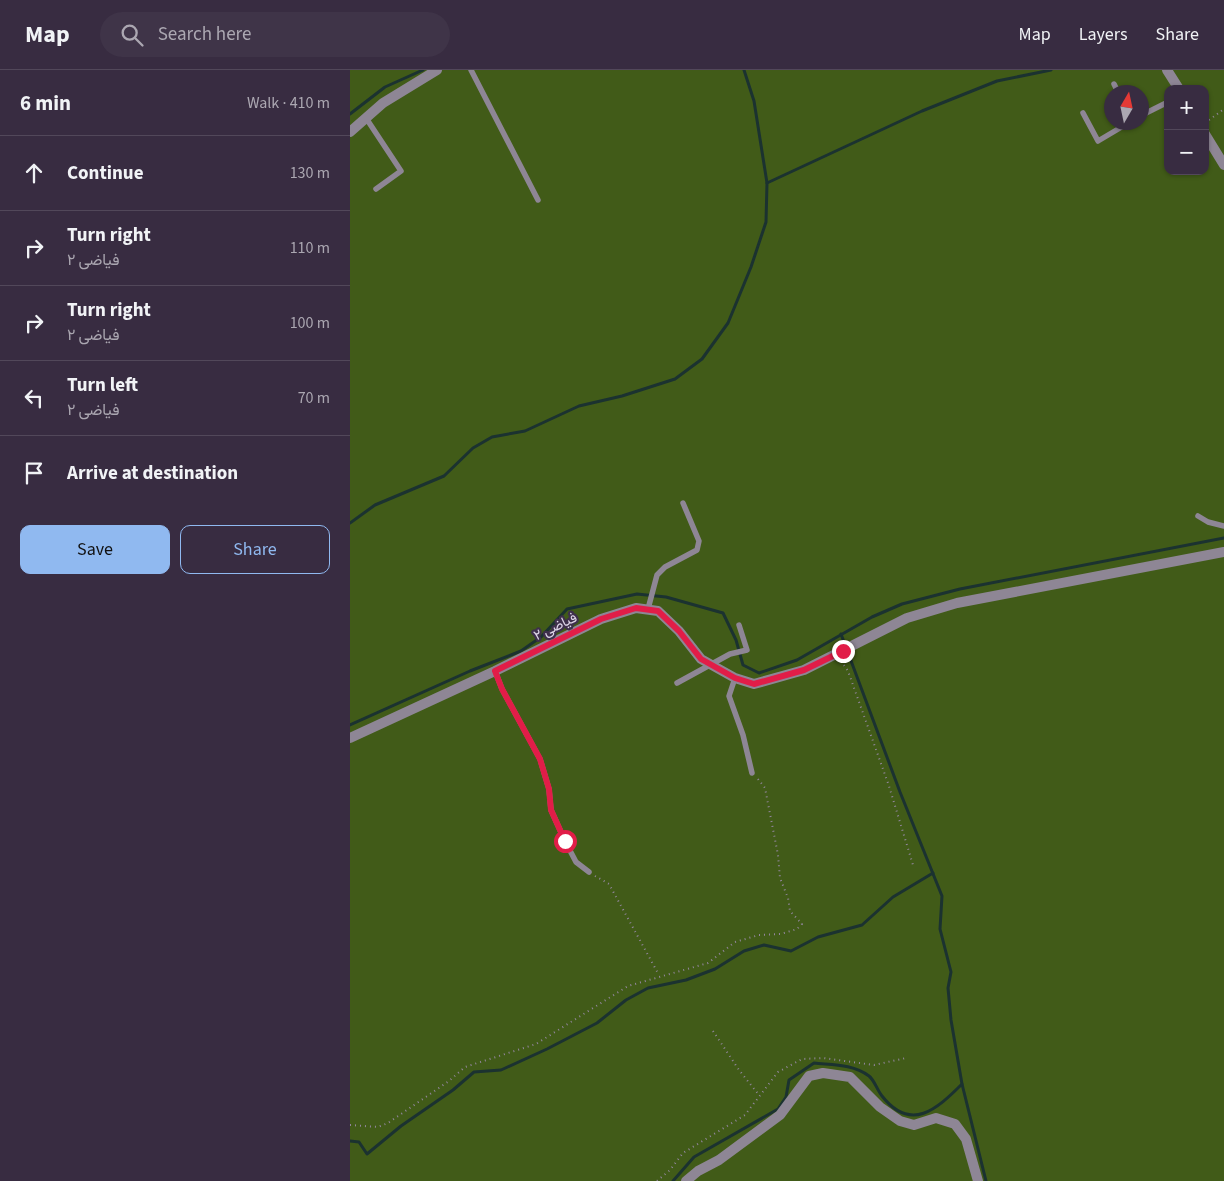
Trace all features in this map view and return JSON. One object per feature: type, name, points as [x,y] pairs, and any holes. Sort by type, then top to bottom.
[{"type":"street","points":[[350,132],[383,103],[437,70]]},
{"type":"street","points":[[1167,70],[1176,85]]},
{"type":"street","points":[[1209,141],[1224,165]]},
{"type":"street","points":[[650,605],[679,631],[701,659],[735,678],[754,684],[773,680],[840,653],[908,618],[957,603],[1224,552]]},
{"type":"street","name":"فیاضی ۲","points":[[350,738],[495,671],[601,619],[650,605]]},
{"type":"street","points":[[686,1181],[698,1171],[719,1160],[780,1115],[809,1076],[823,1073],[850,1077],[880,1107],[900,1120],[914,1125],[936,1118],[955,1124],[966,1139],[978,1181]]},
{"type":"lane","points":[[471,70],[538,200]]},
{"type":"lane","points":[[1149,112],[1164,104]]},
{"type":"lane","points":[[1083,112],[1098,141],[1117,130]]},
{"type":"lane","points":[[366,118],[401,171],[376,189]]},
{"type":"lane","points":[[650,605],[654,586],[658,576],[665,567],[697,550],[699,541],[682,503]]},
{"type":"lane","points":[[1198,516],[1208,522],[1224,526]]},
{"type":"lane","points":[[677,683],[735,652],[747,650],[739,625]]},
{"type":"lane","points":[[495,671],[502,689],[540,759],[549,789],[551,810],[565,841],[576,862],[589,872]]},
{"type":"lane","points":[[735,678],[729,696],[743,735],[752,773]]},
{"type":"path","points":[[1209,120],[1224,109]]},
{"type":"path","points":[[840,653],[889,786],[913,865]]},
{"type":"path","points":[[350,1126],[378,1127],[388,1122],[449,1082],[465,1067],[482,1060],[505,1056],[536,1044],[585,1015],[628,986],[659,975],[708,963],[735,942],[759,935],[781,934],[797,929],[802,924],[790,912],[788,898],[780,878],[778,855],[765,788],[752,773]]},
{"type":"path","points":[[589,872],[609,884],[659,975]]},
{"type":"path","points":[[713,1031],[738,1070],[759,1095]]},
{"type":"path","points":[[657,1181],[670,1170],[683,1153],[745,1115],[778,1072],[802,1059],[823,1058],[874,1065],[906,1058]]},
{"type":"green space","points":[[350,70],[1224,70],[1224,1181],[350,1181]]},
{"type":"waterway","points":[[350,114],[385,87],[423,70]]},
{"type":"waterway","points":[[350,523],[375,505],[444,476],[473,448],[492,437],[525,431],[579,406],[622,396],[675,379],[702,359],[728,323],[751,267],[766,222],[767,183],[754,101],[744,70]]},
{"type":"waterway","points":[[767,183],[922,111],[997,81],[1051,70]]},
{"type":"waterway","points":[[350,725],[470,671],[521,651],[541,637],[567,609],[637,594],[666,597],[723,613],[736,640],[743,665],[759,673],[797,660],[872,617],[902,604],[960,589],[1224,538]]},
{"type":"waterway","points":[[841,634],[900,792],[942,896],[940,929],[951,972],[948,988],[951,1020],[962,1084],[986,1181]]},
{"type":"waterway","points":[[350,1141],[359,1142],[367,1154],[401,1126],[453,1090],[474,1072],[501,1070],[597,1023],[626,1000],[648,988],[686,980],[715,969],[744,951],[764,945],[791,951],[818,937],[862,925],[893,897],[933,873]]},
{"type":"waterway","points":[[673,1181],[694,1157],[778,1109],[786,1097],[789,1080],[814,1063],[843,1066],[863,1072],[871,1078],[882,1096],[893,1107],[903,1113],[913,1115],[933,1109],[962,1084]]},
{"type":"route","points":[[565,841],[551,810],[549,789],[540,759],[502,689],[495,671],[601,619],[636,608],[658,611],[679,631],[701,659],[735,678],[754,684],[804,670],[843,651]]}]
